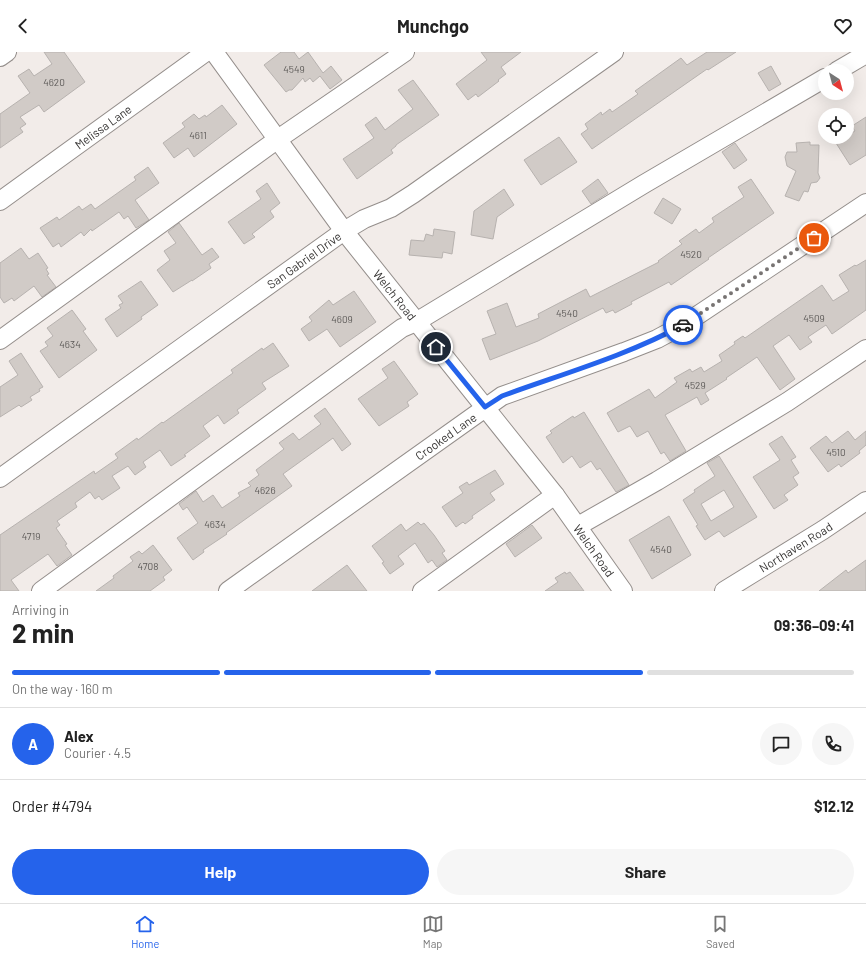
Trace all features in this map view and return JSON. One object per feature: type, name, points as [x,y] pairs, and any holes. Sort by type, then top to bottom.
[{"type":"street","points":[[0,57],[7,52]]},
{"type":"street","name":"Melissa Lane","points":[[0,201],[206,52]]},
{"type":"street","name":"Welch Road","points":[[214,52],[344,231],[555,495],[623,591]]},
{"type":"street","points":[[0,340],[278,139],[405,52]]},
{"type":"street","name":"San Gabriel Drive","points":[[0,478],[344,231],[364,219],[390,208],[413,194],[614,52]]},
{"type":"street","points":[[849,64],[866,54]]},
{"type":"street","points":[[41,591],[402,328],[416,322],[637,188],[818,82]]},
{"type":"street","name":"Crooked Lane","points":[[228,591],[502,396],[657,339],[683,325],[866,203]]},
{"type":"street","points":[[578,526],[657,481],[787,402],[866,349]]},
{"type":"street","points":[[422,591],[555,495]]},
{"type":"street","name":"Northaven Road","points":[[724,591],[823,530],[866,501]]},
{"type":"building","points":[[44,52],[64,52],[85,82],[44,112],[39,105],[20,117],[26,124],[20,128],[23,132],[0,148],[0,114],[30,93],[18,76],[29,69],[34,76],[52,64]]},
{"type":"building","points":[[281,52],[294,52],[299,59],[308,52],[323,73],[331,66],[342,80],[330,89],[320,76],[313,82],[310,78],[305,82],[303,78],[292,90],[286,92],[264,65]]},
{"type":"building","points":[[481,52],[521,52],[501,67],[506,74],[498,80],[499,81],[478,97],[476,94],[468,100],[456,84],[487,60]]},
{"type":"building","points":[[707,52],[736,52],[708,70],[707,69],[592,149],[581,134],[588,129],[585,124],[601,112],[602,115],[610,109],[612,112],[638,94],[635,91],[681,58],[687,65]]},
{"type":"building","points":[[771,66],[781,84],[769,91],[758,73]]},
{"type":"building","points":[[413,80],[439,115],[396,145],[391,150],[393,153],[357,179],[343,159],[374,138],[365,125],[376,117],[385,130],[413,109],[398,90]]},
{"type":"building","points":[[222,105],[237,124],[194,157],[188,148],[174,158],[163,143],[185,127],[182,123],[194,114],[199,119],[205,115],[206,117]]},
{"type":"building","points":[[866,117],[866,155],[850,165],[837,144],[854,144],[854,125]]},
{"type":"building","points":[[559,137],[577,162],[541,185],[524,160]]},
{"type":"building","points":[[810,142],[810,145],[819,145],[818,173],[820,178],[817,182],[811,183],[808,192],[804,191],[799,201],[785,196],[796,171],[787,166],[785,157],[787,152],[797,152],[796,143]]},
{"type":"building","points":[[735,143],[747,160],[734,169],[722,152]]},
{"type":"building","points":[[148,167],[159,183],[135,200],[149,220],[136,228],[128,216],[124,219],[119,212],[92,231],[91,229],[84,236],[81,232],[61,247],[59,243],[53,247],[40,228],[57,217],[59,220],[79,206],[82,210],[91,204],[95,209],[136,180],[134,177]]},
{"type":"building","points":[[598,179],[608,193],[591,204],[582,191]]},
{"type":"building","points":[[751,179],[774,213],[708,258],[709,259],[671,285],[669,282],[631,302],[632,304],[615,313],[613,310],[606,313],[603,308],[538,341],[490,360],[482,339],[496,334],[487,311],[507,303],[516,327],[539,318],[538,314],[586,289],[590,297],[659,262],[658,261],[682,244],[679,241],[696,229],[699,233],[714,222],[712,218],[744,197],[738,187]]},
{"type":"building","points":[[267,183],[280,203],[270,211],[274,217],[252,234],[255,237],[244,244],[228,222],[261,199],[256,191]]},
{"type":"building","points":[[504,189],[514,205],[497,217],[493,239],[471,235],[474,211]]},
{"type":"building","points":[[663,198],[681,209],[672,224],[654,213]]},
{"type":"building","points":[[179,223],[202,255],[212,248],[219,257],[209,264],[211,268],[173,292],[157,270],[170,260],[164,251],[176,243],[168,232]]},
{"type":"building","points":[[434,229],[455,232],[452,254],[443,252],[442,258],[409,255],[411,240],[424,241],[426,234],[433,236]]},
{"type":"building","points":[[21,248],[29,259],[38,253],[48,268],[46,269],[49,274],[47,275],[56,287],[42,297],[34,286],[14,301],[12,298],[4,303],[0,297],[0,263]]},
{"type":"building","points":[[866,260],[866,310],[832,334],[826,325],[808,337],[812,342],[800,350],[789,335],[773,346],[795,379],[780,390],[757,357],[705,393],[709,400],[701,405],[697,397],[665,415],[686,451],[670,461],[664,452],[661,454],[648,431],[637,437],[630,426],[618,432],[607,413],[649,389],[655,398],[677,382],[674,378],[690,369],[692,372],[701,367],[704,372],[722,361],[719,355],[735,344],[734,342],[743,336],[745,338],[822,285],[833,301],[849,291],[839,275]]},
{"type":"building","points":[[141,281],[158,305],[117,337],[105,319],[121,308],[119,305],[123,303],[118,296]]},
{"type":"building","points":[[354,291],[376,322],[340,347],[327,329],[309,341],[301,329],[312,321],[309,317],[329,300],[333,305]]},
{"type":"building","points":[[72,310],[86,329],[83,331],[97,350],[59,378],[40,351],[48,346],[45,342],[53,336],[47,328]]},
{"type":"building","points":[[273,343],[289,366],[262,383],[266,389],[237,410],[239,413],[224,424],[218,415],[203,426],[210,436],[184,455],[186,456],[171,466],[160,450],[143,462],[146,467],[135,475],[128,466],[112,476],[120,488],[102,500],[99,496],[95,499],[90,492],[75,503],[77,507],[57,521],[60,525],[56,528],[67,544],[65,545],[72,555],[57,566],[48,554],[11,580],[19,591],[0,591],[0,535],[94,471],[95,474],[118,458],[115,454],[137,438],[138,440],[162,422],[163,423],[233,373],[231,370],[262,348],[263,350]]},
{"type":"building","points":[[21,353],[43,387],[39,389],[40,391],[30,397],[32,400],[21,407],[19,405],[0,417],[0,387],[18,375],[9,361]]},
{"type":"building","points":[[394,361],[418,394],[407,402],[409,406],[379,426],[358,399],[388,378],[382,369]]},
{"type":"building","points":[[325,408],[351,444],[342,451],[333,438],[283,474],[292,486],[203,550],[204,552],[193,560],[177,538],[198,523],[187,507],[183,510],[179,504],[196,491],[203,502],[213,495],[222,508],[240,496],[238,493],[251,486],[248,483],[259,475],[256,470],[284,449],[279,443],[293,433],[299,440],[321,424],[314,416]]},
{"type":"building","points":[[584,412],[629,485],[616,492],[600,468],[597,470],[591,461],[580,468],[572,456],[563,463],[546,437],[552,433],[550,431],[573,416],[574,418]]},
{"type":"building","points":[[848,431],[855,440],[866,431],[866,445],[859,451],[860,453],[841,467],[839,464],[828,472],[810,448],[826,436],[832,443]]},
{"type":"building","points":[[782,436],[796,457],[791,460],[799,473],[793,477],[798,485],[784,495],[788,500],[774,509],[753,477],[780,460],[769,444]]},
{"type":"building","points":[[719,456],[757,517],[724,537],[719,531],[705,540],[683,500],[695,492],[694,490],[715,476],[707,463]],"holes":[[[724,490],[734,507],[711,521],[701,504]]]},
{"type":"building","points":[[495,470],[504,484],[490,493],[495,500],[472,516],[473,518],[465,524],[463,522],[456,527],[442,507],[463,493],[459,487],[467,482],[469,485]]},
{"type":"building","points":[[669,516],[691,555],[652,579],[629,540]]},
{"type":"building","points":[[418,522],[421,525],[424,523],[434,535],[445,551],[442,553],[447,560],[437,567],[432,560],[428,563],[415,543],[398,556],[404,564],[390,574],[382,563],[384,562],[372,546],[401,524],[406,531]]},
{"type":"building","points":[[532,525],[542,538],[515,557],[506,544]]},
{"type":"building","points":[[153,545],[172,570],[163,577],[165,580],[150,591],[96,591],[114,578],[113,576],[133,561],[130,557],[139,551],[142,554]]},
{"type":"building","points":[[866,560],[866,591],[819,591],[846,570],[848,573]]},
{"type":"building","points":[[347,565],[367,591],[312,591]]},
{"type":"building","points":[[565,572],[566,574],[570,572],[584,591],[545,591],[558,582],[555,578]]},
{"type":"way so far","points":[[683,325],[814,238]]},
{"type":"route","points":[[436,347],[485,407],[502,396],[624,352],[657,339],[683,325]]}]
